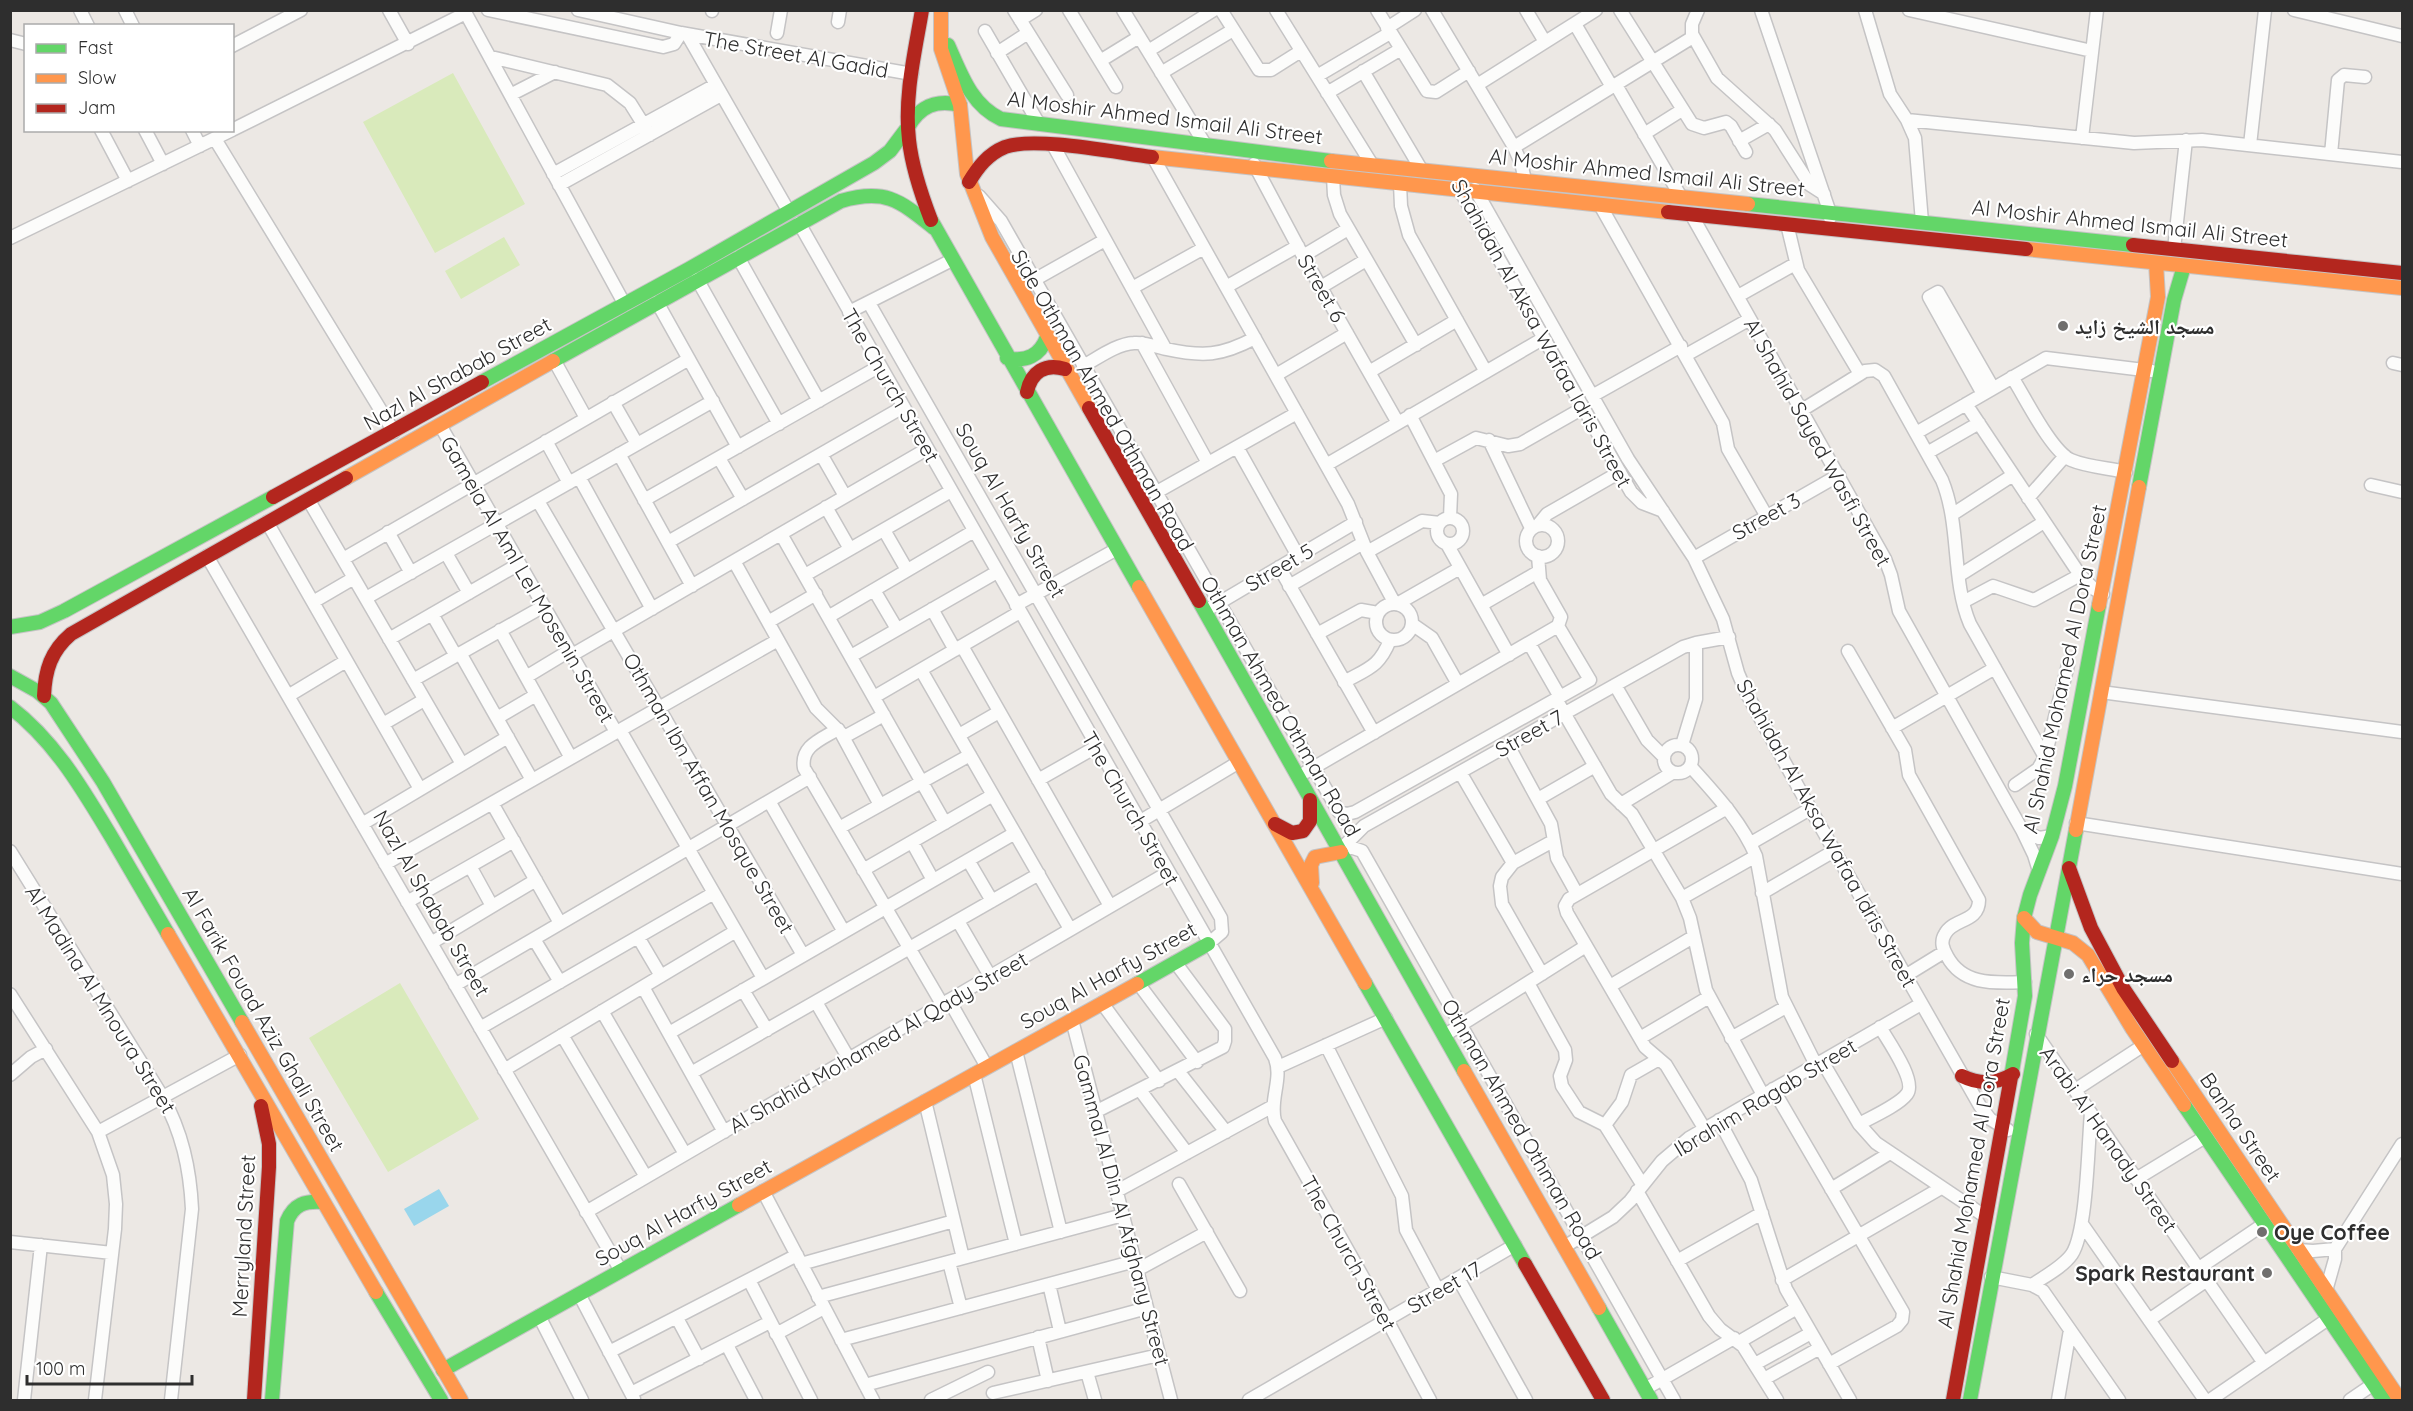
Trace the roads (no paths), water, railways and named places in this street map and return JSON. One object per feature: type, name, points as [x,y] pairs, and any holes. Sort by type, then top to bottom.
[{"type":"main road","points":[[922,10],[912,75],[908,128],[915,173],[934,228],[1603,1401]]},
{"type":"main road","name":"Othman Ahmed Othman Road","points":[[941,10],[943,59],[960,105],[970,185],[992,237],[1648,1395]]},
{"type":"main road","name":"Al Moshir Ahmed Ismail Ali Street","points":[[940,27],[975,99],[983,110],[1001,119],[1250,152],[2403,273]]},
{"type":"main road","name":"Nazl Al Shabab Street","points":[[44,696],[45,669],[55,649],[62,641],[207,556],[440,425],[514,374],[626,305],[882,158],[897,143],[912,118],[929,104],[950,102],[960,105]]},
{"type":"main road","name":"Al Moshir Ahmed Ismail Ali Street","points":[[970,185],[984,160],[998,150],[1027,142],[1256,169],[2403,288]]},
{"type":"main road","name":"Nazl Al Shabab Street","points":[[10,627],[40,622],[394,432],[514,374],[554,360],[697,279],[847,199],[870,195],[892,199],[904,204],[934,228]]},
{"type":"main road","name":"Al Shahid Mohamed Al Dora Street","points":[[1953,1401],[2023,1010],[2024,918],[2052,836],[2065,786],[2158,297],[2156,263]]},
{"type":"main road","name":"Al Shahid Mohamed Al Dora Street","points":[[1970,1401],[1991,1277],[2160,372],[2174,300],[2184,266]]},
{"type":"main road","points":[[2335,281],[2336,266]]},
{"type":"main road","points":[[1007,358],[1020,361],[1033,357],[1042,349],[1047,337]]},
{"type":"main road","points":[[1027,392],[1029,380],[1037,371],[1054,365],[1065,369]]},
{"type":"main road","points":[[2123,486],[2138,490]]},
{"type":"main road","points":[[166,556],[176,574]]},
{"type":"main road","name":"Al Farik Fouad Aziz Ghali Street","points":[[10,675],[44,696],[58,711],[103,782],[461,1401]]},
{"type":"main road","name":"Al Farik Fouad Aziz Ghali Street","points":[[10,707],[26,719],[52,746],[84,791],[240,1055],[353,1261],[378,1295],[441,1401]]},
{"type":"main road","points":[[84,791],[96,791],[103,782]]},
{"type":"main road","points":[[2065,786],[2082,789]]},
{"type":"main road","points":[[1275,824],[1292,833],[1304,831],[1310,821],[1310,800]]},
{"type":"main road","points":[[117,846],[126,837],[136,840]]},
{"type":"main road","points":[[1312,888],[1310,865],[1314,857],[1321,853],[1340,851]]},
{"type":"main road","name":"Banha Street","points":[[2068,864],[2091,928],[2123,988],[2326,1291],[2378,1380]]},
{"type":"main road","name":"Banha Street","points":[[2024,918],[2037,932],[2073,943],[2088,955],[2109,992],[2328,1319],[2392,1399]]},
{"type":"main road","name":"Souq Al Harfy Street","points":[[443,1370],[1208,944]]},
{"type":"main road","points":[[1962,1076],[1979,1083],[1988,1083],[1997,1082],[2013,1074]]},
{"type":"main road","name":"Merryland Street","points":[[252,1076],[266,1121],[269,1144],[254,1401]]},
{"type":"main road","name":"Merryland Street","points":[[272,1401],[282,1257],[287,1221],[294,1207],[308,1200],[322,1202]]},
{"type":"main road","points":[[264,1254],[282,1257]]},
{"type":"main road","points":[[353,1261],[371,1265],[377,1257]]},
{"type":"main road","points":[[378,1295],[384,1287],[393,1285]]},
{"type":"street","points":[[80,10],[87,24]]},
{"type":"street","points":[[125,10],[132,24]]},
{"type":"street","points":[[234,45],[302,10]]},
{"type":"street","points":[[389,10],[408,44]]},
{"type":"street","name":"The Street Al Gadid","points":[[488,10],[663,47],[674,44],[684,34]]},
{"type":"street","name":"The Street Al Gadid","points":[[578,10],[684,34],[912,75]]},
{"type":"street","points":[[777,33],[781,10]]},
{"type":"street","points":[[1036,10],[1017,15],[1067,95]]},
{"type":"street","points":[[1069,10],[1116,87]]},
{"type":"street","points":[[1123,10],[1206,146]]},
{"type":"street","points":[[1148,51],[1214,10]]},
{"type":"street","points":[[1221,10],[1257,67],[1263,71],[1271,70],[1301,51]]},
{"type":"street","points":[[1276,10],[1371,163]]},
{"type":"street","points":[[1377,10],[1424,89],[1430,92],[1438,91],[1469,71]]},
{"type":"street","points":[[1317,76],[1389,30],[1415,10]]},
{"type":"street","points":[[1432,10],[1514,147],[1525,180]]},
{"type":"street","points":[[1526,10],[1545,42]]},
{"type":"street","points":[[1477,85],[1596,10]]},
{"type":"street","points":[[1620,10],[1692,124],[1700,128],[1726,122],[1746,152]]},
{"type":"street","points":[[1698,10],[1691,28],[1693,37],[1721,82],[1769,124],[1784,142],[1810,185],[1824,194]]},
{"type":"street","points":[[1761,10],[1830,213],[1830,229]]},
{"type":"street","points":[[1865,10],[1890,94],[1907,120],[1917,148],[1922,222]]},
{"type":"street","points":[[1909,10],[2092,51]]},
{"type":"street","points":[[2082,138],[2097,10]]},
{"type":"street","points":[[2250,145],[2265,10]]},
{"type":"street","points":[[2294,10],[2403,36]]},
{"type":"street","points":[[234,129],[408,44],[465,12],[626,305]]},
{"type":"street","points":[[1575,24],[1681,197]]},
{"type":"street","points":[[1161,73],[1233,30]]},
{"type":"street","points":[[985,31],[1039,124]]},
{"type":"street","points":[[998,53],[1029,33]]},
{"type":"street","points":[[684,34],[789,212]]},
{"type":"street","points":[[1100,61],[1139,37]]},
{"type":"street","points":[[1514,147],[1693,37]]},
{"type":"street","points":[[1327,93],[1401,49]]},
{"type":"street","points":[[491,57],[597,82],[616,90],[630,103],[646,130]]},
{"type":"street","points":[[1363,71],[1421,169]]},
{"type":"street","points":[[512,94],[555,72]]},
{"type":"street","points":[[2331,154],[2338,80],[2344,75],[2365,77]]},
{"type":"street","points":[[556,180],[718,90]]},
{"type":"street","points":[[1644,134],[1682,110]]},
{"type":"street","points":[[1907,120],[2134,143],[2186,140],[2250,145],[2403,162]]},
{"type":"street","points":[[1739,141],[1769,124]]},
{"type":"street","points":[[102,132],[128,181]]},
{"type":"street","points":[[146,132],[162,164]]},
{"type":"street","points":[[193,132],[200,146]]},
{"type":"street","points":[[10,238],[228,132]]},
{"type":"street","points":[[215,139],[394,432]]},
{"type":"street","points":[[2174,249],[2186,140]]},
{"type":"street","points":[[1053,145],[1165,348]]},
{"type":"street","name":"Street 6","points":[[1250,152],[1256,169],[1300,251],[1398,423]]},
{"type":"street","points":[[1153,157],[1326,465],[1356,522],[1365,548],[1396,604],[1410,614],[1412,624],[1405,637],[1390,640],[1382,636],[1377,628],[1378,613],[1387,606],[1396,604],[1460,568]]},
{"type":"street","name":"Shahidah Al Aksa Wafaa Idris Street","points":[[1451,172],[1459,190],[1636,498],[1664,512]]},
{"type":"street","name":"Shahidah Al Aksa Wafaa Idris Street","points":[[1469,174],[1628,459],[1694,558],[1717,604],[1742,683],[1810,809],[1962,1076],[1984,1113],[2003,1129],[2018,1133]]},
{"type":"street","points":[[1333,177],[1335,202],[1348,229],[1416,345]]},
{"type":"street","points":[[1400,184],[1401,206],[1409,235],[1486,372]]},
{"type":"street","name":"Side Othman Ahmed Othman Road","points":[[970,185],[1001,221],[1333,806]]},
{"type":"street","points":[[1600,205],[1723,423],[1728,449],[1766,515]]},
{"type":"street","name":"Al Shahid Sayed Wasfi Street","points":[[1691,214],[1839,475],[1888,567],[1899,611],[2022,831],[2034,855],[2039,872]]},
{"type":"street","name":"The Church Street","points":[[799,223],[1275,1058],[1278,1067],[1273,1106],[1277,1125],[1430,1401]]},
{"type":"street","points":[[1787,224],[1796,264],[1860,374]]},
{"type":"street","points":[[1226,287],[1348,229]]},
{"type":"street","points":[[1034,280],[1105,240]]},
{"type":"street","points":[[1132,288],[1204,248]]},
{"type":"street","points":[[738,257],[819,401]]},
{"type":"street","points":[[849,312],[952,260]]},
{"type":"street","points":[[1321,287],[1366,260]]},
{"type":"street","points":[[1738,297],[1796,264]]},
{"type":"street","points":[[697,279],[779,424]]},
{"type":"street","points":[[1934,294],[1988,391]]},
{"type":"street","points":[[657,302],[738,447]]},
{"type":"street","name":"Souq Al Harfy Street","points":[[869,303],[1223,923],[1220,936],[1208,944]]},
{"type":"street","points":[[1592,396],[1750,319]]},
{"type":"street","points":[[1369,372],[1457,320]]},
{"type":"street","points":[[1276,375],[1347,333]]},
{"type":"street","points":[[1083,366],[1121,346],[1142,343],[1197,355],[1217,354],[1236,348],[1255,338]]},
{"type":"street","points":[[1326,465],[1544,338]]},
{"type":"street","points":[[1142,343],[1208,463]]},
{"type":"street","points":[[1916,433],[2012,376],[2050,358],[2160,372]]},
{"type":"street","points":[[343,559],[689,359]]},
{"type":"street","points":[[554,360],[586,418]]},
{"type":"street","points":[[1563,372],[1575,365]]},
{"type":"street","points":[[644,500],[880,366]]},
{"type":"street","points":[[1802,410],[1870,369],[1881,372],[1884,376],[1942,480],[1953,514],[1963,602],[1970,624],[2045,758]]},
{"type":"street","points":[[2012,376],[2054,445],[2065,456],[2076,462],[2126,472]]},
{"type":"street","points":[[366,598],[712,401]]},
{"type":"street","points":[[614,402],[637,444]]},
{"type":"street","points":[[1966,404],[2080,575],[2094,590],[2103,594]]},
{"type":"street","points":[[668,542],[903,407]]},
{"type":"street","points":[[1434,461],[1472,439],[1481,438],[1508,446],[1520,444],[1583,408]]},
{"type":"street","points":[[1155,493],[1297,413]]},
{"type":"street","points":[[1410,415],[1451,494],[1445,520],[1437,535],[1447,544],[1509,655]]},
{"type":"street","points":[[1927,453],[1979,423]]},
{"type":"street","name":"Gameia Al Aml Lel Mosenin Street","points":[[440,425],[543,606],[763,978]]},
{"type":"street","points":[[1489,440],[1535,526]]},
{"type":"street","points":[[546,441],[574,480],[652,609]]},
{"type":"street","points":[[1237,447],[1298,556]]},
{"type":"street","points":[[526,677],[614,631],[927,449]]},
{"type":"street","points":[[619,454],[692,586]]},
{"type":"street","points":[[821,454],[846,496]]},
{"type":"street","points":[[2028,498],[2065,456]]},
{"type":"street","points":[[719,458],[743,499]]},
{"type":"street","points":[[1535,526],[1552,528],[1558,541],[1551,553],[1538,556],[1530,552],[1526,544],[1526,535],[1535,526],[1547,514],[1620,472]]},
{"type":"street","name":"Street 3","points":[[1694,558],[1839,475]]},
{"type":"street","points":[[1953,514],[2013,475]]},
{"type":"street","points":[[2371,485],[2403,492]]},
{"type":"street","points":[[805,575],[951,492]]},
{"type":"street","points":[[308,499],[462,764]]},
{"type":"street","name":"Othman Ibn Affan Mosque Street","points":[[538,501],[803,955]]},
{"type":"street","points":[[826,507],[850,549]]},
{"type":"street","points":[[1289,586],[1422,521],[1445,520],[1461,524],[1462,533],[1455,543],[1447,544]]},
{"type":"street","points":[[267,522],[420,789]]},
{"type":"street","name":"Street 5","points":[[1203,612],[1356,522]]},
{"type":"street","points":[[1960,575],[2044,522]]},
{"type":"street","points":[[884,530],[907,570]]},
{"type":"street","points":[[828,617],[974,531]]},
{"type":"street","points":[[388,532],[411,573]]},
{"type":"street","points":[[781,534],[945,823]]},
{"type":"street","points":[[874,697],[958,648],[1018,609],[1035,594],[1117,549]]},
{"type":"street","points":[[446,552],[469,593]]},
{"type":"street","name":"Nazl Al Shabab Street","points":[[207,556],[621,1271]]},
{"type":"street","points":[[1297,777],[1558,626],[1561,622],[1560,615],[1542,584],[1538,572],[1538,556]]},
{"type":"street","points":[[734,561],[816,708],[841,733],[880,805]]},
{"type":"street","points":[[389,639],[519,564]]},
{"type":"street","points":[[1279,567],[1374,733]]},
{"type":"street","points":[[850,656],[997,572]]},
{"type":"street","points":[[1481,605],[1538,572]]},
{"type":"street","points":[[1963,602],[1993,586],[2034,600],[2080,575]]},
{"type":"street","points":[[313,602],[354,578]]},
{"type":"street","points":[[874,590],[897,629]]},
{"type":"street","points":[[768,622],[816,594]]},
{"type":"street","points":[[413,680],[543,606]]},
{"type":"street","points":[[932,609],[999,712],[1110,906]]},
{"type":"street","points":[[1317,634],[1361,610],[1378,613]]},
{"type":"street","points":[[432,614],[497,718],[532,780]]},
{"type":"street","points":[[1412,624],[1432,638],[1458,684]]},
{"type":"street","name":"Street 7","points":[[1333,806],[1343,814],[1355,812],[1590,680],[1558,626]]},
{"type":"street","points":[[500,630],[571,758]]},
{"type":"street","name":"Street 7","points":[[1340,851],[1364,826],[1683,647],[1696,642],[1729,637]]},
{"type":"street","points":[[385,864],[778,640]]},
{"type":"street","points":[[1344,682],[1378,663],[1384,657],[1390,640]]},
{"type":"street","points":[[1682,745],[1696,699],[1696,642]]},
{"type":"street","points":[[1529,643],[1564,713],[1611,794],[1632,814],[1682,898],[1688,911],[1703,983],[1731,1038],[1831,1189],[1903,1312],[1902,1320],[1897,1326],[1829,1364]]},
{"type":"street","points":[[1848,651],[1905,750],[1909,776],[1979,900],[1974,916],[1947,930],[1942,941],[1944,952],[1958,971],[1973,980],[1990,983],[2025,982]]},
{"type":"street","points":[[288,696],[346,661]]},
{"type":"street","points":[[2015,785],[2038,769],[2045,758],[2068,665]]},
{"type":"street","points":[[1892,728],[1995,668]]},
{"type":"street","points":[[921,670],[1070,929]]},
{"type":"street","points":[[1615,685],[1647,740],[1664,756],[1665,766],[1672,772],[1680,774],[1691,767]]},
{"type":"street","points":[[2100,692],[2403,732]]},
{"type":"street","points":[[497,718],[536,695]]},
{"type":"street","points":[[383,724],[424,700]]},
{"type":"street","points":[[958,735],[999,712]]},
{"type":"street","points":[[884,715],[810,747],[805,753],[804,768],[909,948],[987,1067]]},
{"type":"street","points":[[1527,716],[1535,730]]},
{"type":"street","points":[[362,824],[508,737]]},
{"type":"street","points":[[1508,745],[1551,824],[1557,858],[1577,894]]},
{"type":"street","points":[[1664,756],[1673,746],[1682,745],[1692,754],[1691,767],[1727,808],[1751,843],[1756,856],[1779,986],[1786,1007],[1859,1124],[1870,1137],[1890,1153],[1986,1217]]},
{"type":"street","points":[[1038,780],[1096,747]]},
{"type":"street","points":[[838,828],[970,755]]},
{"type":"street","points":[[1139,822],[1239,762]]},
{"type":"street","points":[[1538,799],[1595,766]]},
{"type":"street","points":[[1460,772],[1513,863]]},
{"type":"street","points":[[1621,804],[1672,772]]},
{"type":"street","points":[[455,985],[810,777]]},
{"type":"street","points":[[863,870],[993,795]]},
{"type":"street","points":[[768,801],[844,932]]},
{"type":"street","points":[[492,803],[560,923]]},
{"type":"street","points":[[1704,1128],[1666,1065],[1648,1050],[1640,1038],[1565,910],[1569,899],[1727,808]]},
{"type":"street","points":[[1751,843],[1810,809]]},
{"type":"street","points":[[2076,823],[2403,874]]},
{"type":"street","points":[[2022,831],[2039,838],[2052,836]]},
{"type":"street","points":[[669,1033],[1015,833]]},
{"type":"street","points":[[407,902],[514,840]]},
{"type":"street","points":[[1542,974],[1499,895],[1502,877],[1513,863],[1553,841]]},
{"type":"street","points":[[912,842],[933,880]]},
{"type":"street","points":[[1340,851],[1350,847],[1362,851],[1674,1401]]},
{"type":"street","name":"Al Madina Al Mnoura Street","points":[[10,851],[162,1096],[176,1120],[185,1149],[191,1178],[192,1209],[171,1401]]},
{"type":"street","points":[[1762,892],[1834,851]]},
{"type":"street","points":[[1682,898],[1756,856]]},
{"type":"street","points":[[968,860],[992,901]]},
{"type":"street","points":[[470,866],[492,906]]},
{"type":"street","name":"Al Shahid Mohamed Al Qady Street","points":[[586,1212],[1169,872]]},
{"type":"street","points":[[692,1074],[1038,874]]},
{"type":"street","points":[[431,943],[536,880]]},
{"type":"street","points":[[480,1028],[714,893]]},
{"type":"street","points":[[958,921],[990,976]]},
{"type":"street","points":[[504,1070],[736,932]]},
{"type":"street","points":[[638,937],[661,976]]},
{"type":"street","points":[[1610,986],[1694,937]]},
{"type":"street","points":[[534,939],[560,982]]},
{"type":"street","points":[[1445,1035],[1586,946]]},
{"type":"street","points":[[1905,976],[1944,952]]},
{"type":"street","points":[[1097,1111],[1223,1047],[1225,1029],[1175,962]]},
{"type":"street","points":[[1138,983],[1197,1062]]},
{"type":"street","points":[[1528,983],[1565,1050],[1566,1060],[1560,1076],[1562,1086],[1581,1114],[1605,1125],[1677,1261],[1709,1316],[1720,1329],[1736,1340],[1755,1364],[1777,1401]]},
{"type":"street","points":[[643,987],[724,1132]]},
{"type":"street","points":[[743,990],[767,1030]]},
{"type":"street","points":[[10,994],[98,1132],[113,1174],[116,1204],[112,1253],[94,1401]]},
{"type":"street","points":[[1640,1038],[1709,998]]},
{"type":"street","points":[[816,1002],[849,1059]]},
{"type":"street","points":[[1102,1003],[1159,1081]]},
{"type":"street","name":"Ibrahim Ragab Street","points":[[1564,1246],[1613,1217],[1675,1149],[1704,1128],[1921,1004]]},
{"type":"street","points":[[1731,1038],[1786,1007]]},
{"type":"street","points":[[602,1011],[686,1154]]},
{"type":"street","points":[[1278,1067],[1386,1018]]},
{"type":"street","name":"Gammal Al Din Al Afghany Street","points":[[1072,1020],[1159,1355],[1168,1400]]},
{"type":"street","points":[[1859,1124],[1902,1099],[1909,1092],[1908,1076],[1880,1027]]},
{"type":"street","name":"Arabi Al Hanady Street","points":[[2036,1034],[2264,1363]]},
{"type":"street","points":[[562,1035],[646,1177]]},
{"type":"street","points":[[1326,1045],[1402,1196],[1406,1230],[1438,1290]]},
{"type":"street","points":[[2075,1090],[2144,1045]]},
{"type":"street","points":[[10,1075],[31,1057],[46,1049]]},
{"type":"street","points":[[1016,1051],[1061,1232]]},
{"type":"street","points":[[98,1132],[240,1055]]},
{"type":"street","points":[[1605,1125],[1622,1102],[1631,1075],[1659,1059]]},
{"type":"street","points":[[1178,1071],[1226,1132]]},
{"type":"street","points":[[974,1074],[1016,1244]]},
{"type":"street","points":[[1140,1090],[1187,1153]]},
{"type":"street","points":[[925,1101],[963,1258]]},
{"type":"street","points":[[1117,1191],[1273,1106]]},
{"type":"street","points":[[2032,1285],[2069,1257],[2076,1246],[2082,1224],[2091,1113]]},
{"type":"street","points":[[1719,1120],[1747,1170],[1782,1280],[1850,1401]]},
{"type":"street","points":[[2136,1179],[2205,1137]]},
{"type":"street","points":[[2326,1291],[2335,1259],[2335,1249],[2403,1143]]},
{"type":"street","points":[[1831,1189],[1890,1153]]},
{"type":"street","points":[[1179,1184],[1240,1291]]},
{"type":"street","points":[[1782,1280],[1941,1188]]},
{"type":"street","points":[[764,1191],[873,1401]]},
{"type":"street","points":[[1677,1261],[1762,1213]]},
{"type":"street","points":[[579,1294],[633,1397],[699,1359],[727,1345],[773,1328],[822,1302],[949,1262],[1123,1215]]},
{"type":"street","points":[[609,1352],[749,1280],[799,1260],[954,1221]]},
{"type":"street","points":[[2082,1224],[2205,1401]]},
{"type":"street","points":[[2199,1268],[2264,1224]]},
{"type":"street","points":[[841,1340],[1049,1284],[1136,1266],[1207,1232]]},
{"type":"street","points":[[10,1242],[112,1253]]},
{"type":"street","points":[[24,1401],[41,1245]]},
{"type":"street","name":"Street 17","points":[[1249,1401],[1515,1245]]},
{"type":"street","points":[[2298,1250],[2335,1249]]},
{"type":"street","points":[[949,1262],[961,1308]]},
{"type":"street","points":[[1991,1277],[2032,1285],[2045,1293],[2119,1401]]},
{"type":"street","points":[[1458,1278],[1526,1401]]},
{"type":"street","points":[[749,1280],[811,1401]]},
{"type":"street","points":[[2149,1320],[2207,1280]]},
{"type":"street","points":[[1049,1284],[1060,1331]]},
{"type":"street","points":[[865,1385],[1147,1308]]},
{"type":"street","points":[[1648,1395],[1662,1379],[1797,1308]]},
{"type":"street","points":[[539,1316],[582,1401]]},
{"type":"street","points":[[677,1317],[699,1359]]},
{"type":"street","points":[[2210,1401],[2328,1319]]},
{"type":"street","points":[[2058,1401],[2070,1330]]},
{"type":"street","points":[[1755,1364],[1811,1333]]},
{"type":"street","points":[[1038,1337],[1048,1381]]},
{"type":"street","points":[[727,1345],[756,1401]]},
{"type":"street","points":[[1764,1379],[1820,1348]]},
{"type":"street","points":[[984,1352],[994,1397],[1048,1381],[1159,1355]]},
{"type":"street","points":[[931,1401],[988,1372]]},
{"type":"street","points":[[1088,1372],[1095,1401]]},
{"type":"street","points":[[2350,1401],[2378,1380]]},
{"type":"water","points":[[439,1189],[449,1206],[414,1226],[404,1209]]},
{"type":"place","name":"مسجد الشيخ زايد","points":[[2063,326]]},
{"type":"place","name":"مسجد حراء","points":[[2069,974]]},
{"type":"place","name":"Oye Coffee","points":[[2262,1232]]},
{"type":"place","name":"Spark Restaurant","points":[[2267,1273]]}]
